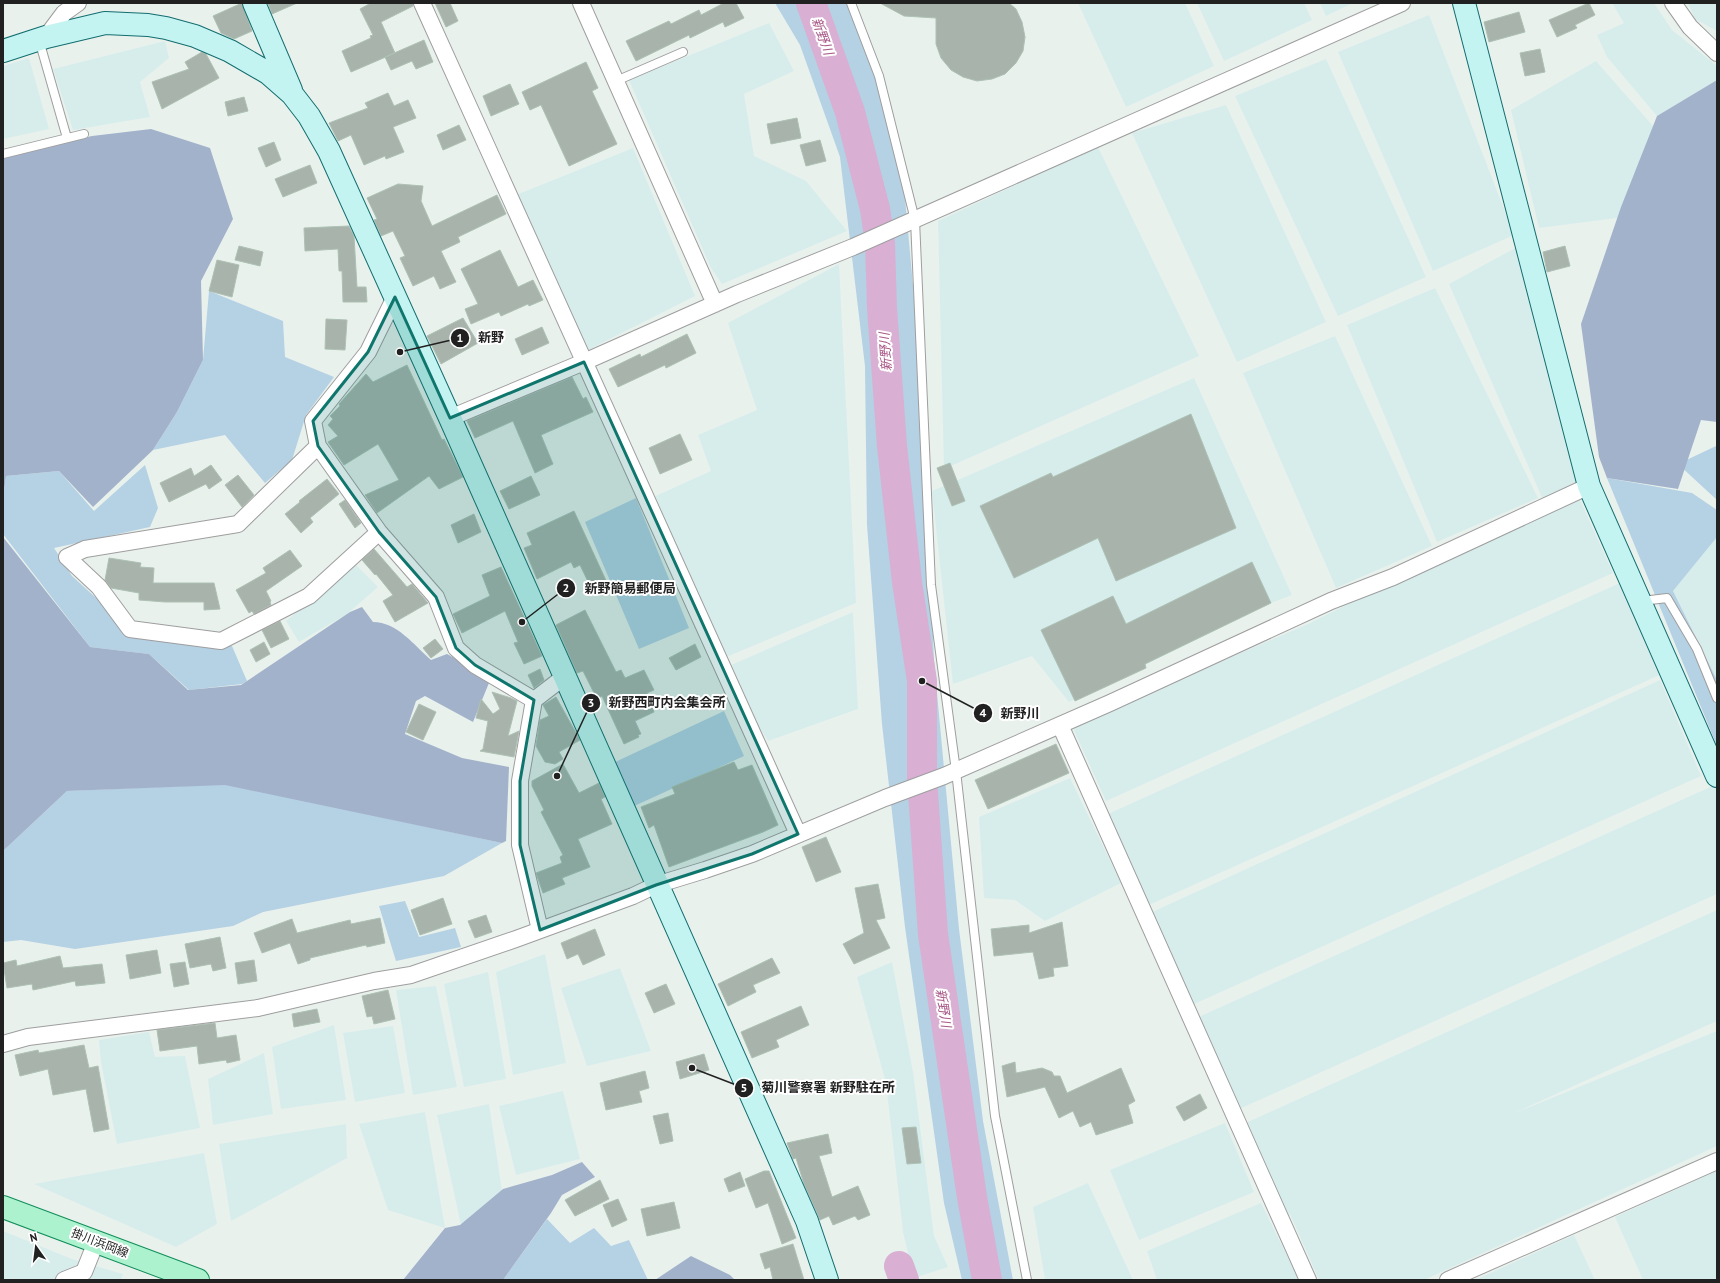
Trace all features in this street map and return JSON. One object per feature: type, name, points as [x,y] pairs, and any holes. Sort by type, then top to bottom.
[{"type":"main road","name":"掛川浜岡線","points":[[3,1207],[198,1280]]},
{"type":"street","points":[[42,38],[64,14],[78,3]]},
{"type":"street","points":[[254,3],[292,94]]},
{"type":"street","points":[[422,3],[798,834]]},
{"type":"street","points":[[581,3],[715,304]]},
{"type":"street","points":[[450,418],[915,220],[1402,3]]},
{"type":"street","points":[[1464,3],[1589,486],[1717,776]]},
{"type":"street","points":[[1674,3],[1690,27],[1717,53]]},
{"type":"street","points":[[3,51],[42,38],[105,23],[148,25],[166,28],[195,36],[230,51],[268,73],[292,94],[309,116],[329,151],[450,418],[656,885],[807,1221],[827,1280]]},
{"type":"street","points":[[395,297],[368,352],[313,421],[318,446],[379,532],[436,597],[456,648],[475,665],[534,700]]},
{"type":"street","points":[[318,446],[238,524],[85,549],[67,557],[100,587],[130,629],[222,641],[308,596],[379,532]]},
{"type":"street","points":[[3,1044],[28,1037],[258,1008],[374,981],[411,975],[540,930],[633,896],[656,885],[752,854],[885,798],[950,773],[1060,725],[1330,601],[1393,577],[1589,486]]},
{"type":"street","points":[[540,930],[520,845],[520,781],[534,700],[564,677]]},
{"type":"street","points":[[1060,725],[1308,1280]]},
{"type":"street","points":[[1448,1280],[1717,1161]]},
{"type":"street","points":[[64,1280],[84,1272],[96,1242]]},
{"type":"lane","points":[[851,3],[879,76],[915,220],[931,585],[950,773],[995,1116],[1027,1280]]},
{"type":"lane","points":[[42,38],[67,138]]},
{"type":"lane","points":[[616,81],[683,52]]},
{"type":"lane","points":[[3,154],[84,134]]},
{"type":"lane","points":[[1639,601],[1667,598],[1697,649],[1717,698]]},
{"type":"highlighted area","points":[[395,297],[450,418],[584,362],[798,834],[752,854],[656,885],[540,930],[520,845],[520,781],[534,700],[475,665],[456,648],[436,597],[379,532],[318,446],[313,421],[368,352]]},
{"type":"shaded area","points":[[775,3],[851,3],[869,36],[903,176],[923,395],[934,661],[959,929],[983,1121],[1013,1280],[962,1280],[944,1203],[905,927],[882,724],[867,525],[865,366],[840,157],[800,45]]},
{"type":"shaded area","points":[[1078,3],[1185,3],[1214,66],[1126,107]]},
{"type":"shaded area","points":[[1197,3],[1304,3],[1312,20],[1224,61]]},
{"type":"shaded area","points":[[1320,3],[1353,3],[1326,16]]},
{"type":"shaded area","points":[[1612,3],[1654,3],[1672,30],[1717,66],[1717,80],[1657,116],[1607,57],[1597,35],[1624,23]]},
{"type":"shaded area","points":[[1688,3],[1717,3],[1717,31],[1695,19]]},
{"type":"shaded area","points":[[1429,15],[1514,235],[1433,271],[1338,52]]},
{"type":"shaded area","points":[[769,23],[794,71],[744,94],[754,156],[806,181],[847,231],[722,284],[711,268],[629,80]]},
{"type":"shaded area","points":[[165,41],[169,58],[140,82],[150,117],[73,130],[53,69]]},
{"type":"shaded area","points":[[29,58],[49,129],[3,139],[3,66]]},
{"type":"shaded area","points":[[1326,59],[1426,277],[1338,316],[1235,96]]},
{"type":"shaded area","points":[[1596,61],[1653,126],[1632,216],[1539,228],[1511,110]]},
{"type":"shaded area","points":[[1717,80],[1717,422],[1701,420],[1678,489],[1607,478],[1599,457],[1581,324],[1621,207],[1657,116]]},
{"type":"shaded area","points":[[1226,105],[1326,322],[1237,362],[1132,133]]},
{"type":"shaded area","points":[[151,129],[210,148],[233,219],[201,281],[203,360],[177,412],[153,450],[93,507],[59,471],[6,476],[3,498],[3,155],[92,136]]},
{"type":"shaded area","points":[[1098,147],[1199,356],[944,469],[938,221]]},
{"type":"shaded area","points":[[633,148],[695,296],[588,350],[516,195]]},
{"type":"shaded area","points":[[1517,247],[1577,481],[1543,500],[1449,284]]},
{"type":"shaded area","points":[[839,264],[856,603],[719,660],[651,498],[711,471],[698,435],[757,410],[728,323]]},
{"type":"shaded area","points":[[1435,288],[1538,498],[1437,542],[1347,325]]},
{"type":"shaded area","points":[[209,291],[283,321],[285,357],[334,377],[306,415],[292,460],[265,483],[225,435],[153,450],[177,412],[203,360]]},
{"type":"shaded area","points":[[1335,336],[1432,546],[1336,588],[1243,373]]},
{"type":"shaded area","points":[[1194,378],[1292,595],[1271,603],[1069,702],[1032,656],[953,684],[932,491]]},
{"type":"shaded area","points":[[1716,446],[1717,449],[1717,500],[1678,464]]},
{"type":"shaded area","points":[[145,465],[158,508],[150,527],[54,548],[72,576],[129,628],[232,646],[247,681],[242,684],[189,690],[149,654],[90,647],[3,534],[3,498],[6,476],[59,471],[94,511]]},
{"type":"shaded area","points":[[1607,478],[1692,493],[1717,510],[1717,537],[1673,591],[1717,680],[1717,746]]},
{"type":"shaded area","points":[[636,498],[689,628],[639,649],[585,522]]},
{"type":"shaded area","points":[[1580,500],[1613,573],[1106,801],[1072,726],[1308,624],[1348,604]]},
{"type":"shaded area","points":[[3,537],[90,647],[149,654],[188,690],[241,685],[350,612],[362,607],[373,622],[390,626],[405,635],[431,660],[447,654],[491,678],[473,722],[425,696],[416,701],[405,734],[462,758],[509,767],[506,841],[502,843],[225,785],[67,791],[3,851]]},
{"type":"shaded area","points":[[1717,537],[1717,680],[1673,591]]},
{"type":"shaded area","points":[[355,564],[378,587],[347,614],[299,642],[286,621]]},
{"type":"shaded area","points":[[1622,582],[1664,673],[1140,909],[1099,818]]},
{"type":"shaded area","points":[[853,612],[858,709],[768,741],[722,669]]},
{"type":"shaded area","points":[[1660,680],[1701,776],[1192,1005],[1150,913]]},
{"type":"shaded area","points":[[724,711],[744,756],[632,807],[613,763]]},
{"type":"shaded area","points":[[1070,778],[1121,883],[1045,921],[1015,900],[984,898],[979,817]]},
{"type":"shaded area","points":[[229,784],[502,843],[444,876],[263,912],[233,926],[75,949],[21,940],[3,942],[3,851],[67,791]]},
{"type":"shaded area","points":[[1717,784],[1717,894],[1235,1111],[1194,1019]]},
{"type":"shaded area","points":[[405,901],[419,937],[455,928],[461,947],[396,961],[379,906]]},
{"type":"shaded area","points":[[1717,910],[1717,1021],[1512,1114],[1717,1031],[1717,1146],[1424,1280],[1319,1280],[1290,1214],[1280,1218],[1239,1126]]},
{"type":"shaded area","points":[[545,954],[566,1063],[513,1075],[496,972]]},
{"type":"shaded area","points":[[892,962],[913,1072],[934,1236],[948,1267],[914,1278],[903,1232],[886,1083],[857,977]]},
{"type":"shaded area","points":[[620,968],[651,1051],[587,1066],[561,988]]},
{"type":"shaded area","points":[[488,972],[506,1079],[464,1087],[444,984]]},
{"type":"shaded area","points":[[436,986],[457,1087],[413,1095],[396,990]]},
{"type":"shaded area","points":[[334,1025],[346,1100],[281,1109],[272,1047]]},
{"type":"shaded area","points":[[393,1026],[405,1093],[355,1102],[343,1033]]},
{"type":"shaded area","points":[[149,1032],[155,1057],[185,1056],[200,1128],[117,1144],[101,1062],[99,1040]]},
{"type":"shaded area","points":[[264,1053],[273,1114],[213,1125],[208,1079]]},
{"type":"shaded area","points":[[563,1091],[580,1159],[516,1175],[499,1106]]},
{"type":"shaded area","points":[[489,1104],[502,1191],[461,1225],[437,1115]]},
{"type":"shaded area","points":[[425,1112],[445,1228],[388,1210],[359,1124]]},
{"type":"shaded area","points":[[1225,1123],[1254,1192],[1139,1240],[1110,1170]]},
{"type":"shaded area","points":[[346,1124],[347,1158],[231,1221],[219,1144]]},
{"type":"shaded area","points":[[204,1153],[217,1224],[176,1247],[34,1184]]},
{"type":"shaded area","points":[[582,1162],[595,1177],[562,1195],[551,1213],[503,1280],[403,1280],[445,1228],[460,1225],[503,1189],[552,1175]]},
{"type":"shaded area","points":[[1717,1171],[1717,1280],[1643,1280],[1615,1217]]},
{"type":"shaded area","points":[[1088,1183],[1133,1280],[1045,1280],[1033,1207]]},
{"type":"shaded area","points":[[1261,1203],[1299,1280],[1157,1280],[1147,1251]]},
{"type":"shaded area","points":[[547,1219],[570,1243],[594,1228],[611,1246],[629,1240],[648,1280],[503,1280]]},
{"type":"shaded area","points":[[3,1231],[72,1259],[123,1274],[121,1280],[3,1280]]},
{"type":"shaded area","points":[[1574,1235],[1595,1280],[1475,1280]]},
{"type":"shaded area","points":[[691,1256],[730,1275],[735,1280],[655,1280]]},
{"type":"building","points":[[242,3],[252,31],[234,39],[221,33],[213,16]]},
{"type":"building","points":[[268,3],[297,3],[272,14]]},
{"type":"building","points":[[371,3],[413,3],[413,6],[381,22],[395,53],[351,72],[342,51],[371,38],[370,36],[373,35],[360,9]]},
{"type":"building","points":[[435,3],[450,3],[458,21],[446,27]]},
{"type":"building","points":[[724,3],[736,3],[744,18],[725,27],[723,22],[690,38],[689,35],[636,61],[626,41],[669,21],[671,24],[699,10],[701,15]]},
{"type":"building","points":[[880,3],[1009,3],[1016,9],[1022,22],[1025,37],[1023,51],[1016,63],[1005,74],[992,79],[977,81],[963,77],[951,70],[941,58],[936,44],[936,18],[904,16]]},
{"type":"building","points":[[1589,3],[1595,15],[1575,25],[1577,28],[1557,37],[1549,20]]},
{"type":"building","points":[[1519,12],[1525,32],[1489,42],[1484,22]]},
{"type":"building","points":[[424,40],[433,62],[416,69],[412,61],[391,70],[385,57]]},
{"type":"building","points":[[1540,49],[1545,72],[1525,76],[1520,53]]},
{"type":"building","points":[[202,52],[206,54],[219,78],[162,109],[152,82],[189,69],[185,62]]},
{"type":"building","points":[[586,62],[598,88],[592,91],[617,144],[569,166],[541,105],[530,110],[522,92]]},
{"type":"building","points":[[510,84],[519,104],[491,116],[483,96]]},
{"type":"building","points":[[388,93],[394,106],[408,100],[416,118],[393,127],[404,152],[386,159],[385,156],[364,165],[351,135],[338,141],[329,123],[368,108],[365,103]]},
{"type":"building","points":[[244,97],[248,111],[228,116],[225,102]]},
{"type":"building","points":[[797,118],[801,138],[771,144],[767,124]]},
{"type":"building","points":[[459,125],[466,140],[443,150],[437,135]]},
{"type":"building","points":[[820,140],[826,161],[806,166],[800,145]]},
{"type":"building","points":[[274,142],[281,160],[266,167],[258,148]]},
{"type":"building","points":[[310,165],[317,183],[283,197],[275,179]]},
{"type":"building","points":[[398,184],[423,186],[421,201],[432,226],[497,195],[506,214],[458,237],[460,242],[441,251],[456,282],[440,289],[434,276],[413,286],[400,258],[405,256],[393,231],[381,236],[374,220],[377,219],[367,198]]},
{"type":"building","points":[[349,226],[354,236],[357,287],[366,287],[367,302],[343,302],[342,271],[339,271],[338,249],[305,251],[304,228]]},
{"type":"building","points":[[239,246],[263,252],[260,266],[235,260]]},
{"type":"building","points":[[1565,246],[1570,266],[1547,272],[1543,252]]},
{"type":"building","points":[[500,250],[518,287],[533,280],[543,300],[529,306],[528,304],[501,316],[499,312],[471,324],[465,309],[478,304],[461,269]]},
{"type":"building","points":[[217,260],[239,265],[232,297],[209,291]]},
{"type":"building","points":[[463,318],[478,343],[441,364],[427,336]]},
{"type":"building","points":[[326,319],[347,320],[345,350],[325,349]]},
{"type":"building","points":[[542,327],[549,343],[522,355],[515,339]]},
{"type":"building","points":[[687,334],[696,353],[666,368],[665,365],[618,387],[609,369],[640,354],[641,357]]},
{"type":"building","points":[[407,365],[442,440],[444,439],[463,477],[439,489],[429,476],[377,513],[365,495],[399,480],[378,444],[344,465],[328,442],[338,436],[328,425],[333,419],[330,416],[366,374],[373,382]]},
{"type":"building","points":[[572,377],[583,399],[586,397],[593,412],[541,435],[553,464],[535,473],[513,421],[475,438],[467,421]]},
{"type":"building","points":[[1191,414],[1236,528],[1116,581],[1098,538],[1014,578],[980,506],[1051,473],[1053,477]]},
{"type":"building","points":[[680,434],[692,460],[660,474],[649,448]]},
{"type":"building","points":[[950,463],[965,501],[952,506],[937,468]]},
{"type":"building","points":[[211,465],[222,480],[209,489],[206,484],[169,502],[160,483],[191,468],[194,476]]},
{"type":"building","points":[[238,475],[254,495],[242,507],[225,485]]},
{"type":"building","points":[[531,476],[540,495],[509,509],[500,491]]},
{"type":"building","points":[[327,479],[339,494],[310,518],[313,522],[301,533],[285,514]]},
{"type":"building","points":[[345,500],[361,523],[355,528],[339,504]]},
{"type":"building","points":[[574,511],[609,587],[594,594],[580,565],[574,568],[571,562],[537,579],[524,548],[532,545],[527,533]]},
{"type":"building","points":[[474,514],[481,532],[458,543],[451,525]]},
{"type":"building","points":[[374,549],[407,587],[412,584],[428,603],[395,622],[383,601],[393,595],[362,560]]},
{"type":"building","points":[[290,550],[302,566],[266,591],[271,601],[271,605],[254,614],[252,611],[249,613],[236,590],[266,573],[263,568]]},
{"type":"building","points":[[109,558],[141,563],[140,567],[154,568],[153,583],[214,583],[220,609],[204,610],[204,602],[139,600],[139,593],[111,588],[105,580]]},
{"type":"building","points":[[1252,562],[1271,603],[1145,664],[1146,668],[1075,701],[1041,630],[1113,596],[1126,624]]},
{"type":"building","points":[[501,567],[542,656],[524,664],[514,643],[518,642],[505,611],[462,633],[453,614],[490,596],[482,575]]},
{"type":"building","points":[[585,610],[616,672],[621,670],[625,678],[644,670],[654,690],[647,693],[654,712],[635,721],[641,734],[638,735],[639,737],[624,744],[602,696],[597,699],[583,671],[577,673],[556,625]]},
{"type":"building","points":[[280,621],[289,639],[271,648],[262,630]]},
{"type":"building","points":[[435,639],[443,649],[431,658],[423,648]]},
{"type":"building","points":[[264,642],[270,654],[256,662],[250,650]]},
{"type":"building","points":[[695,644],[701,657],[676,670],[669,658]]},
{"type":"building","points":[[540,669],[544,680],[534,688],[528,675]]},
{"type":"building","points":[[492,692],[517,701],[508,736],[519,731],[514,757],[480,751],[483,749],[488,721],[476,718],[481,699],[493,714],[500,709]]},
{"type":"building","points":[[556,697],[580,740],[559,752],[563,759],[555,764],[545,762],[536,746],[540,720],[549,716],[543,705]]},
{"type":"building","points":[[419,704],[436,712],[423,740],[406,732]]},
{"type":"building","points":[[1056,744],[1069,773],[988,809],[975,780]]},
{"type":"building","points":[[734,762],[738,770],[752,765],[778,825],[669,867],[654,825],[649,828],[641,807],[675,794],[672,787]]},
{"type":"building","points":[[563,764],[579,793],[599,783],[605,797],[601,799],[612,824],[578,839],[590,867],[562,878],[565,884],[543,893],[536,873],[562,863],[560,857],[563,855],[541,812],[544,810],[532,786],[532,781]]},
{"type":"building","points":[[826,837],[841,872],[816,882],[802,847]]},
{"type":"building","points":[[878,884],[885,918],[876,920],[890,948],[854,964],[843,944],[864,933],[855,888]]},
{"type":"building","points":[[443,898],[452,924],[420,935],[411,910]]},
{"type":"building","points":[[486,915],[492,932],[475,938],[468,921]]},
{"type":"building","points":[[380,918],[385,943],[367,947],[366,945],[310,958],[310,960],[298,964],[290,943],[262,953],[254,933],[292,919],[297,933],[350,920],[351,924]]},
{"type":"building","points":[[1062,922],[1068,966],[1053,968],[1054,976],[1039,979],[1033,952],[994,956],[991,929],[1029,925],[1029,933]]},
{"type":"building","points":[[595,929],[605,955],[583,965],[578,954],[567,959],[561,943]]},
{"type":"building","points":[[220,937],[226,968],[213,971],[211,964],[190,968],[185,944]]},
{"type":"building","points":[[157,950],[161,973],[130,979],[126,955]]},
{"type":"building","points":[[60,956],[63,968],[102,964],[105,983],[76,986],[75,981],[33,990],[32,984],[7,988],[3,963],[16,960],[17,966]]},
{"type":"building","points":[[772,958],[780,973],[753,985],[756,992],[728,1006],[718,984]]},
{"type":"building","points":[[254,960],[257,981],[238,984],[235,963]]},
{"type":"building","points":[[185,962],[189,984],[174,987],[170,964]]},
{"type":"building","points":[[666,984],[675,1004],[654,1013],[645,993]]},
{"type":"building","points":[[388,990],[395,1019],[374,1024],[372,1016],[367,1017],[362,996]]},
{"type":"building","points":[[801,1006],[809,1025],[776,1040],[779,1047],[752,1058],[741,1032]]},
{"type":"building","points":[[317,1009],[320,1022],[294,1027],[292,1014]]},
{"type":"building","points":[[215,1023],[217,1038],[236,1035],[240,1060],[227,1063],[226,1060],[199,1064],[197,1046],[160,1051],[157,1030]]},
{"type":"building","points":[[84,1045],[89,1068],[98,1066],[109,1129],[94,1132],[86,1089],[53,1095],[48,1069],[20,1076],[15,1055],[38,1050],[39,1053]]},
{"type":"building","points":[[704,1054],[709,1070],[680,1079],[676,1062]]},
{"type":"building","points":[[1015,1062],[1016,1073],[1042,1068],[1052,1072],[1054,1076],[1060,1076],[1067,1093],[1121,1068],[1135,1101],[1128,1105],[1133,1123],[1096,1135],[1091,1122],[1080,1127],[1073,1111],[1059,1118],[1045,1087],[1007,1097],[1002,1066]]},
{"type":"building","points":[[645,1071],[649,1088],[639,1091],[642,1102],[606,1110],[600,1083]]},
{"type":"building","points":[[1200,1094],[1207,1108],[1184,1121],[1176,1107]]},
{"type":"building","points":[[668,1113],[673,1141],[660,1144],[653,1116]]},
{"type":"building","points":[[916,1127],[921,1163],[907,1164],[902,1128]]},
{"type":"building","points":[[828,1134],[832,1153],[819,1156],[832,1197],[858,1186],[870,1215],[858,1220],[855,1216],[833,1225],[829,1216],[820,1220],[804,1184],[796,1158],[793,1159],[787,1143]]},
{"type":"building","points":[[764,1171],[769,1171],[796,1238],[782,1244],[768,1203],[756,1208],[745,1179]]},
{"type":"building","points":[[740,1172],[745,1186],[729,1192],[724,1179]]},
{"type":"building","points":[[600,1180],[609,1199],[575,1216],[565,1200]]},
{"type":"building","points":[[618,1199],[627,1220],[612,1227],[603,1205]]},
{"type":"building","points":[[674,1202],[680,1228],[647,1236],[641,1209]]},
{"type":"building","points":[[793,1244],[804,1280],[773,1280],[770,1267],[765,1269],[760,1254]]},
{"type":"waterway","name":"新野川","points":[[811,3],[850,112],[875,209],[880,243],[882,308],[892,446],[907,582],[922,681],[922,779],[933,934],[972,1197],[987,1280]]},
{"type":"waterway","points":[[899,1266],[904,1280]]},
{"type":"place","name":"新野","points":[[400,352]]},
{"type":"place","name":"新野簡易郵便局","points":[[522,622]]},
{"type":"place","name":"新野川","points":[[922,681]]},
{"type":"place","name":"新野西町内会集会所","points":[[557,776]]},
{"type":"place","name":"菊川警察署 新野駐在所","points":[[692,1068]]}]
